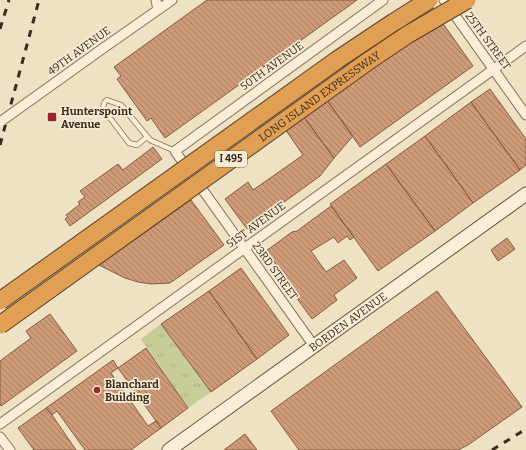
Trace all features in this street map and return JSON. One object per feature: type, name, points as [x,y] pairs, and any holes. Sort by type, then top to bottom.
[{"type":"highway","name":"LONG ISLAND EXPRESSWAY","points":[[0,301],[349,51],[429,0]]},
{"type":"highway","name":"LONG ISLAND EXPRESSWAY","points":[[0,325],[366,62],[407,35],[467,0]]},
{"type":"main road","name":"BORDEN AVENUE","points":[[169,450],[526,194]]},
{"type":"street","points":[[156,0],[158,10]]},
{"type":"street","name":"49TH AVENUE","points":[[0,122],[172,0]]},
{"type":"street","name":"50TH AVENUE","points":[[175,152],[383,0]]},
{"type":"street","name":"25TH STREET","points":[[444,0],[526,115]]},
{"type":"street","name":"51ST AVENUE","points":[[0,424],[526,46]]},
{"type":"street","name":"23RD STREET","points":[[175,152],[314,346]]},
{"type":"street","points":[[0,437],[10,450]]},
{"type":"lane","points":[[147,137],[137,145],[129,143],[104,110],[104,103],[107,100],[121,104],[150,140],[175,152]]},
{"type":"green space","points":[[161,324],[211,392],[188,408],[141,339]]},
{"type":"building","points":[[207,0],[357,0],[165,138],[151,118],[147,121],[117,79],[121,76],[114,67]]},
{"type":"building","points":[[439,18],[473,66],[360,147],[326,99]]},
{"type":"building","points":[[490,89],[526,139],[526,165],[520,170],[471,102]]},
{"type":"building","points":[[326,99],[353,136],[334,158],[303,116]]},
{"type":"building","points":[[471,102],[520,170],[473,203],[425,136]]},
{"type":"building","points":[[303,116],[334,158],[320,176],[247,229],[225,199],[248,182],[253,190],[303,155],[285,129]]},
{"type":"building","points":[[425,136],[473,203],[435,231],[386,164]]},
{"type":"building","points":[[153,147],[162,159],[70,226],[65,219],[68,217],[66,215],[80,204],[78,202],[85,197],[80,191],[118,164],[123,170]]},
{"type":"building","points":[[386,164],[435,231],[378,271],[330,204]]},
{"type":"building","points":[[191,200],[224,245],[170,283],[151,284],[138,282],[125,278],[99,265]]},
{"type":"building","points":[[331,206],[354,237],[350,240],[347,236],[338,243],[334,237],[311,251],[326,272],[344,260],[357,278],[334,295],[337,300],[312,319],[293,293],[296,291],[266,251],[292,232],[297,231]]},
{"type":"building","points":[[507,238],[515,249],[498,261],[491,250]]},
{"type":"building","points":[[241,268],[289,335],[257,359],[209,291]]},
{"type":"building","points":[[209,291],[257,359],[211,392],[161,324]]},
{"type":"building","points":[[437,291],[522,407],[468,445],[458,450],[299,450],[271,411]]},
{"type":"building","points":[[50,314],[77,351],[1,406],[0,361],[31,338],[26,331]]},
{"type":"building","points":[[146,348],[188,408],[161,428],[118,368]]},
{"type":"building","name":"Blanchard Building","points":[[113,360],[118,368],[111,373],[148,426],[156,421],[161,428],[131,450],[85,450],[57,411],[52,415],[46,408]]},
{"type":"building","points":[[46,408],[76,450],[34,450],[18,428]]},
{"type":"building","points":[[245,434],[257,450],[224,450]]},
{"type":"railway","points":[[0,29],[9,0]]},
{"type":"railway","points":[[0,145],[39,0]]},
{"type":"railway","points":[[492,450],[526,429]]},
{"type":"place","name":"Hunterspoint Avenue","points":[[52,117]]},
{"type":"place","name":"Blanchard Building","points":[[97,390]]}]
